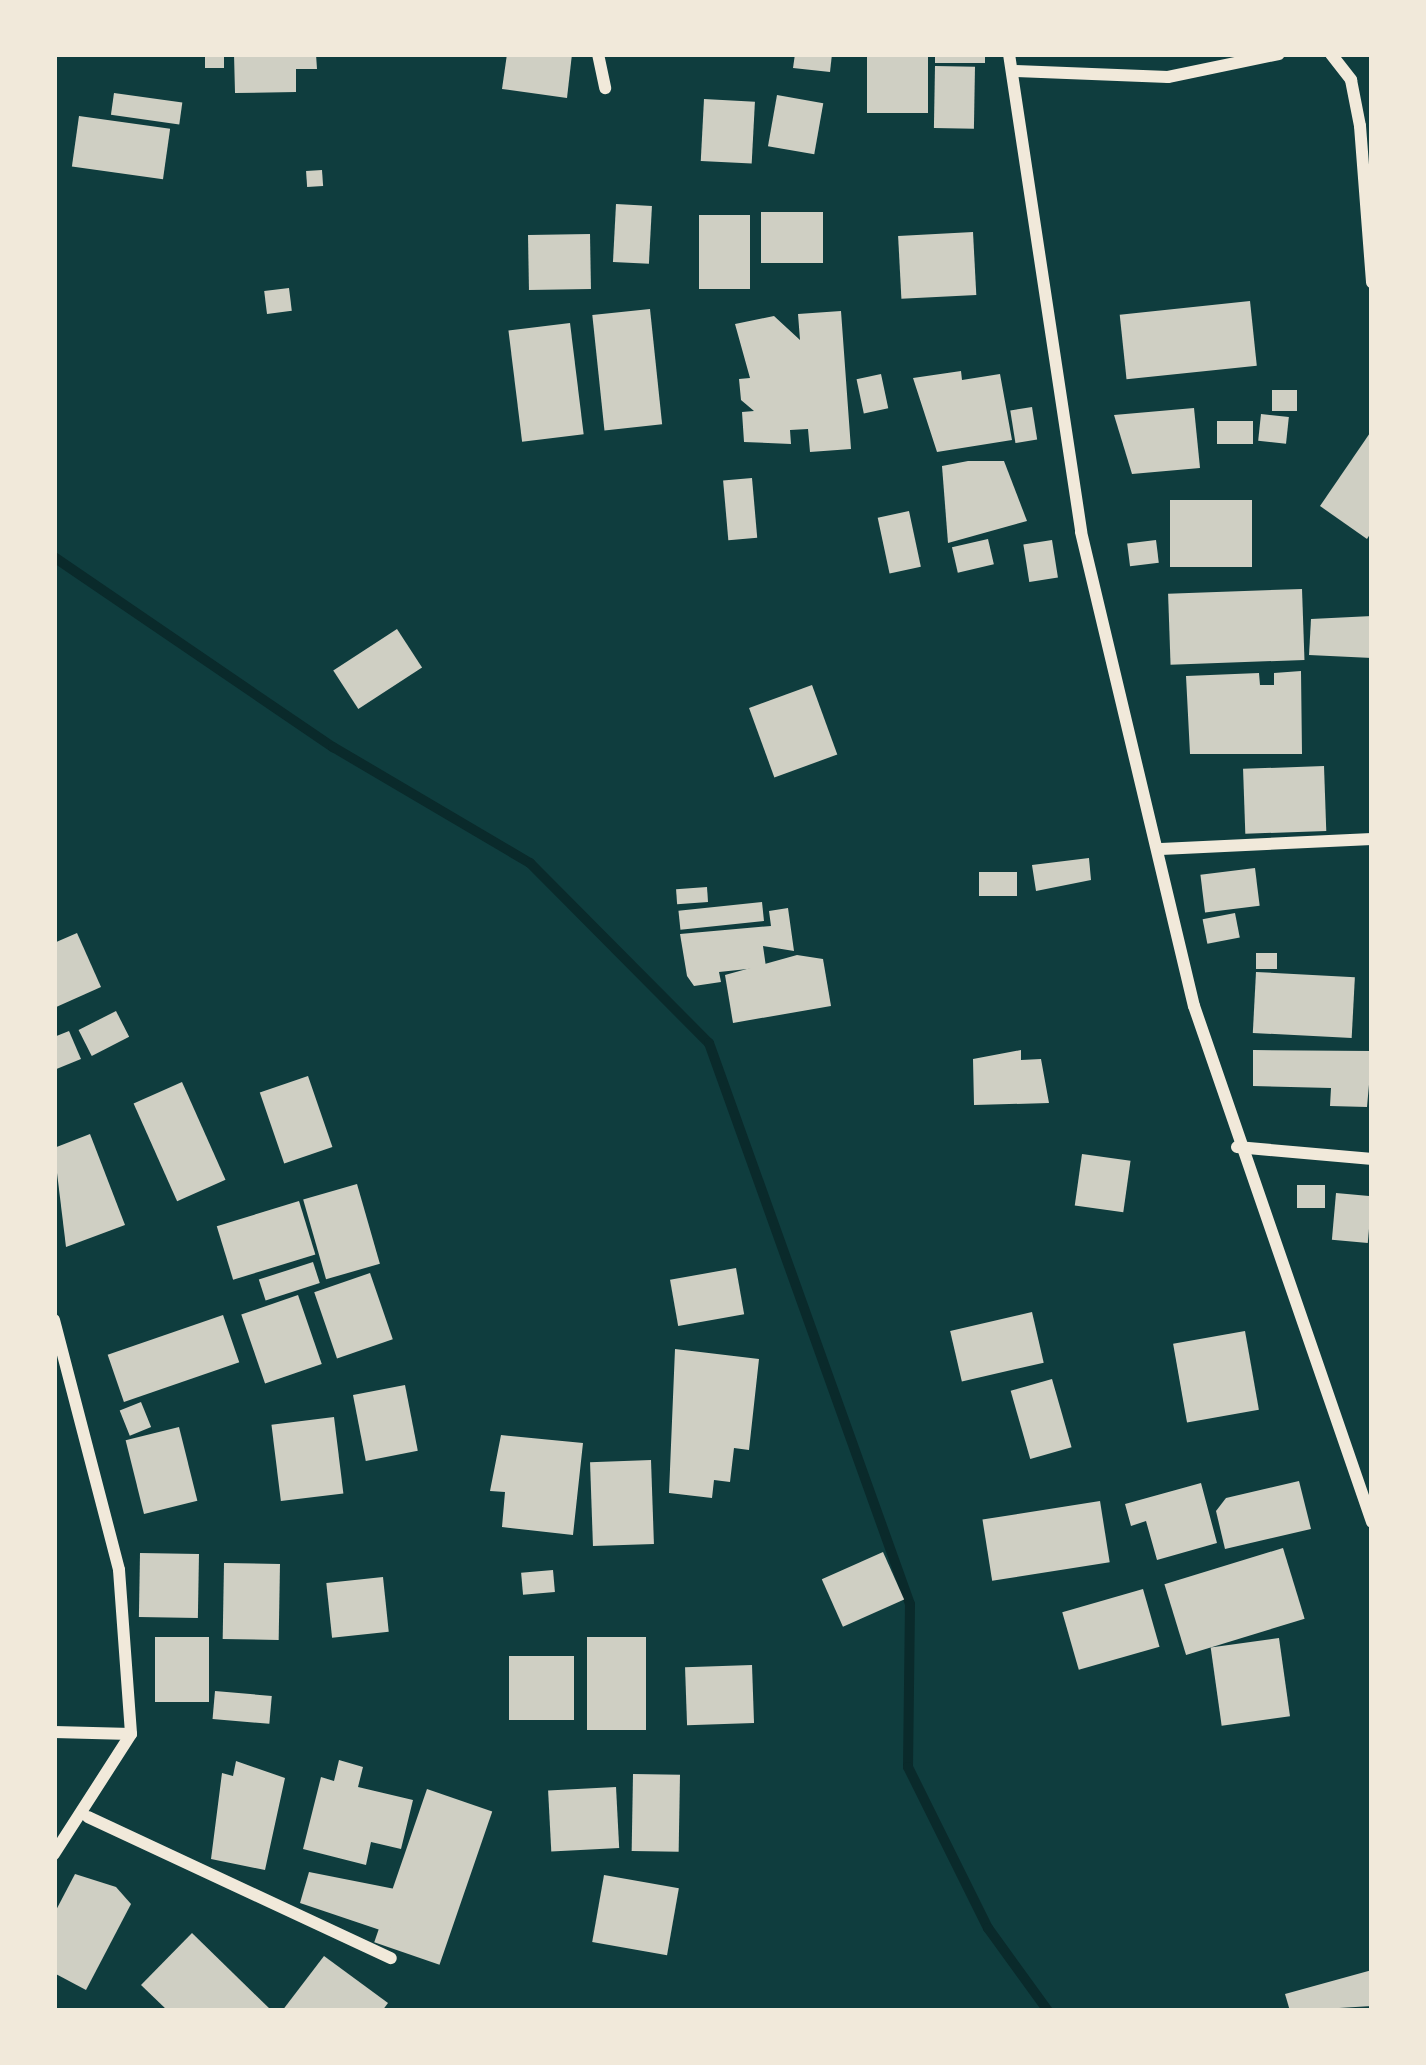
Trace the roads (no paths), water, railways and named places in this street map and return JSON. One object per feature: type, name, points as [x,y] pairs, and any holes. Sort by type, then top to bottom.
[{"type":"street","points":[[598,54],[605,88]]},
{"type":"street","points":[[1009,54],[1081,532],[1237,1148],[1372,1522]]},
{"type":"street","points":[[1014,71],[1168,77],[1279,54]]},
{"type":"street","points":[[1331,54],[1351,80],[1360,126],[1372,283]]},
{"type":"street","points":[[1161,849],[1372,838]]},
{"type":"street","points":[[1237,1148],[1372,1160]]},
{"type":"street","points":[[54,1320],[119,1570],[131,1734],[88,1817],[54,1854]]},
{"type":"street","points":[[54,1732],[131,1734]]},
{"type":"street","points":[[88,1817],[391,1958]]},
{"type":"waterway","points":[[54,557],[333,747],[530,863],[709,1043],[910,1604],[908,1767],[988,1928],[1048,2011]]}]
